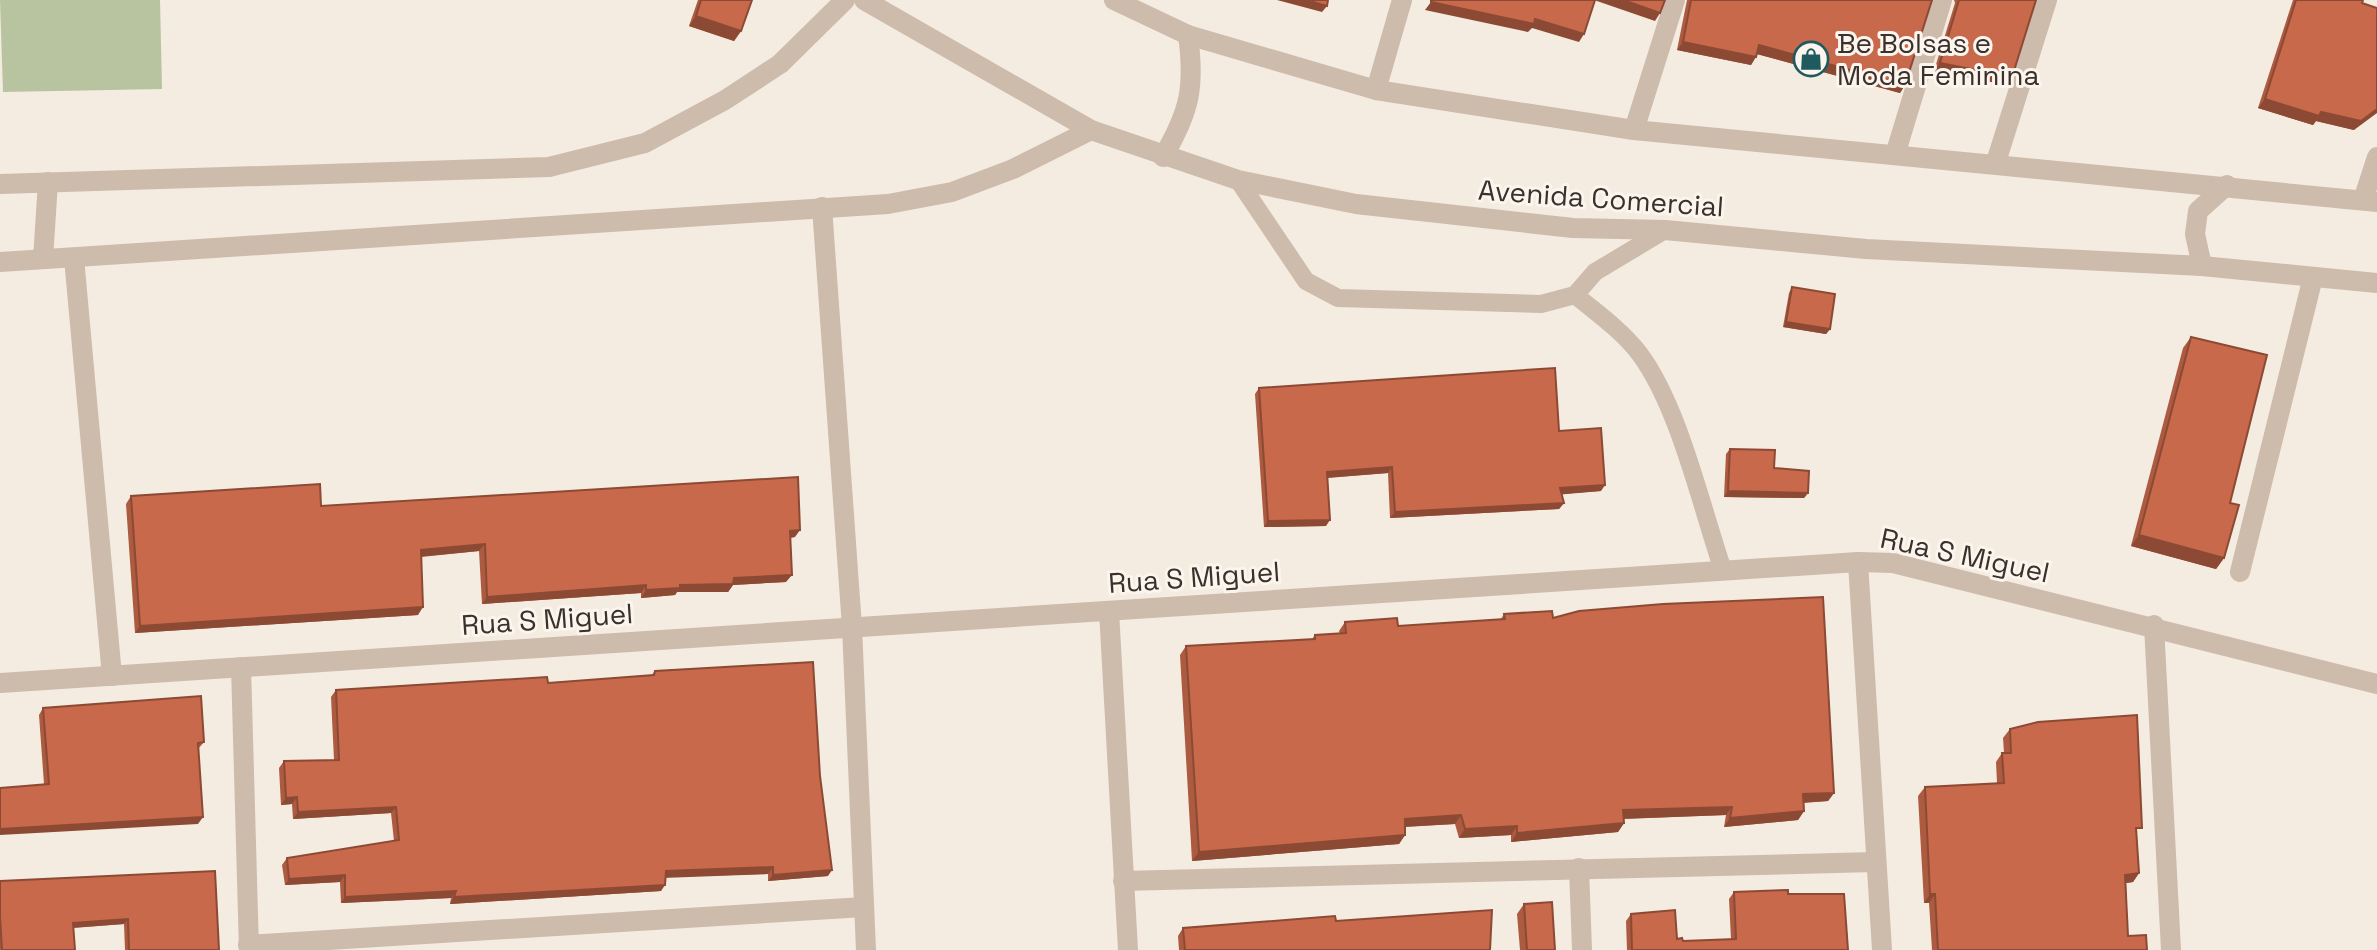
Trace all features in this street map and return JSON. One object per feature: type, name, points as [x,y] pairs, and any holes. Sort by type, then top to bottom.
[{"type":"street","points":[[0,184],[549,167],[645,143],[725,100],[780,64],[845,0]]},
{"type":"street","name":"Avenida Comercial","points":[[864,0],[1091,130],[1238,180],[1356,204],[1573,228],[1665,230],[1866,249],[2202,266],[2377,283]]},
{"type":"street","points":[[1376,90],[1402,0]]},
{"type":"street","points":[[1634,130],[1675,0]]},
{"type":"street","points":[[1895,155],[1942,0]]},
{"type":"street","points":[[1996,162],[2047,0]]},
{"type":"street","points":[[1126,2],[1188,35],[1376,90],[1634,130],[1996,162],[2370,201],[2377,157]]},
{"type":"street","points":[[1163,157],[1189,107],[1193,74],[1188,35]]},
{"type":"street","points":[[0,262],[888,204],[952,192],[1013,169],[1091,130]]},
{"type":"street","points":[[43,259],[48,182]]},
{"type":"street","points":[[2202,266],[2195,234],[2198,211],[2227,185]]},
{"type":"street","points":[[822,207],[852,627],[866,950]]},
{"type":"street","points":[[74,258],[112,676]]},
{"type":"street","points":[[2240,572],[2313,277]]},
{"type":"street","points":[[1858,562],[1882,950]]},
{"type":"street","name":"Rua S Miguel","points":[[0,683],[1858,562],[1893,563],[2154,625],[2377,684]]},
{"type":"street","points":[[1109,611],[1128,950]]},
{"type":"street","points":[[2154,625],[2171,950]]},
{"type":"street","points":[[241,667],[249,947],[864,907]]},
{"type":"street","points":[[1123,881],[1875,862]]},
{"type":"street","points":[[1579,868],[1582,950]]},
{"type":"lane","points":[[1238,180],[1306,281],[1338,298],[1541,304],[1575,295],[1595,272],[1665,230]]},
{"type":"lane","points":[[1575,295],[1618,329],[1640,354],[1655,380],[1674,421],[1723,570]]},
{"type":"green space","points":[[0,0],[160,0],[162,89],[3,92]]},
{"type":"building","points":[[701,0],[752,0],[741,31],[696,16]]},
{"type":"building","points":[[1306,0],[1328,0],[1327,6]]},
{"type":"building","points":[[1431,0],[1595,0],[1584,34],[1535,19],[1534,24]]},
{"type":"building","points":[[1623,0],[1665,0],[1660,13]]},
{"type":"building","points":[[1691,0],[1932,0],[1905,85],[1759,45],[1756,57],[1683,42]]},
{"type":"building","points":[[1959,0],[2036,0],[2012,77],[1940,63]]},
{"type":"building","points":[[2296,0],[2363,0],[2362,3],[2377,8],[2377,109],[2361,121],[2321,112],[2319,116],[2265,99]]},
{"type":"building","points":[[1792,287],[1835,294],[1830,329],[1786,322]]},
{"type":"building","points":[[2191,337],[2267,355],[2230,503],[2239,505],[2224,558],[2139,535]]},
{"type":"building","points":[[1555,368],[1559,431],[1601,428],[1605,485],[1560,488],[1564,503],[1395,512],[1392,467],[1327,472],[1330,520],[1268,521],[1259,388]]},
{"type":"building","points":[[1730,449],[1775,450],[1774,468],[1809,471],[1808,493],[1728,491]]},
{"type":"building","points":[[798,477],[800,530],[790,531],[792,575],[734,578],[733,584],[680,585],[680,588],[646,590],[646,585],[487,597],[485,544],[421,550],[423,607],[140,626],[131,496],[320,484],[321,506]]},
{"type":"building","points":[[1823,597],[1834,793],[1803,794],[1804,811],[1730,818],[1732,807],[1623,810],[1624,823],[1517,833],[1517,826],[1465,829],[1461,815],[1405,819],[1405,835],[1199,852],[1186,646],[1315,639],[1315,635],[1346,633],[1345,622],[1397,618],[1398,626],[1505,619],[1504,614],[1552,611],[1553,618],[1579,611],[1663,604]]},
{"type":"building","points":[[813,662],[820,776],[832,870],[773,875],[773,867],[666,871],[665,885],[454,897],[456,891],[345,897],[345,875],[289,879],[287,858],[399,840],[396,807],[298,812],[297,797],[286,798],[284,761],[339,760],[336,690],[547,677],[548,683],[654,675],[655,671]]},
{"type":"building","points":[[201,696],[204,742],[198,743],[203,817],[0,829],[0,788],[49,784],[43,708]]},
{"type":"building","points":[[2137,715],[2142,828],[2136,828],[2139,873],[2125,875],[2128,936],[2146,935],[2147,950],[1938,950],[1935,894],[1930,894],[1925,787],[2004,783],[2002,753],[2011,753],[2010,729],[2038,722]]},
{"type":"building","points":[[215,871],[219,950],[129,950],[128,919],[73,923],[75,950],[2,950],[0,881]]},
{"type":"building","points":[[1788,890],[1788,894],[1844,894],[1848,950],[1632,950],[1631,914],[1675,910],[1677,939],[1682,938],[1683,941],[1736,939],[1734,892]]},
{"type":"building","points":[[1552,902],[1555,950],[1527,950],[1524,904]]},
{"type":"building","points":[[1492,910],[1490,950],[1185,950],[1183,928],[1335,916],[1336,921]]},
{"type":"place","name":"Be Bolsas e Moda Feminina","points":[[1811,59]]}]
